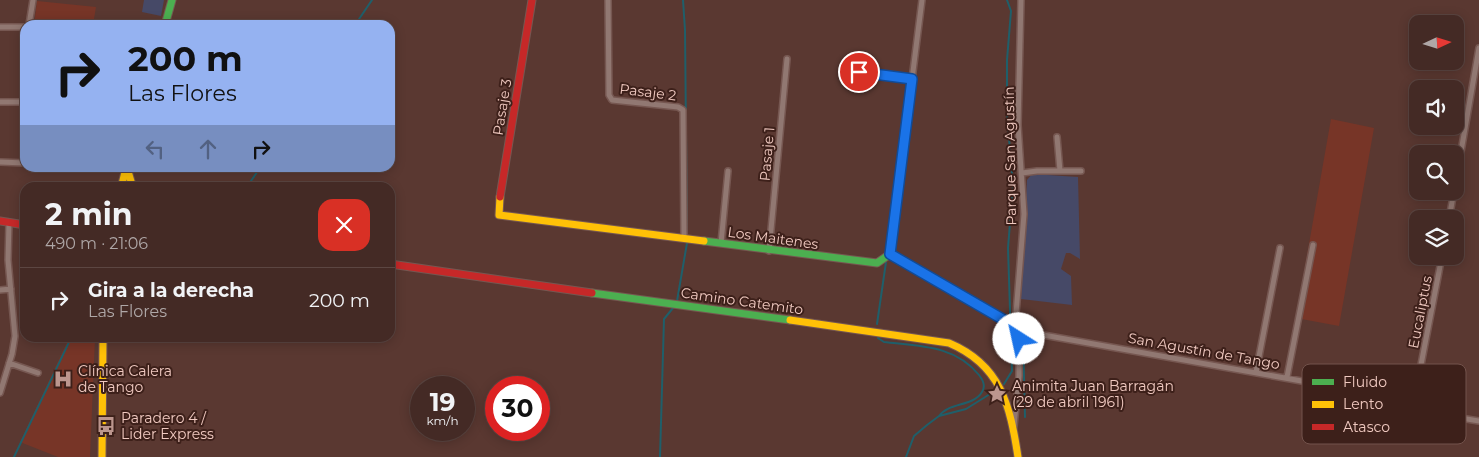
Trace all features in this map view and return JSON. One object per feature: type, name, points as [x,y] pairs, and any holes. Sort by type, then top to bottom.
[{"type":"main road","points":[[166,20],[172,0]]},
{"type":"main road","name":"Pasaje 3","points":[[503,216],[499,215],[498,211],[532,0]]},
{"type":"main road","name":"Los Maitenes","points":[[503,216],[684,237],[769,251],[878,264],[890,254]]},
{"type":"main road","points":[[0,221],[20,225]]},
{"type":"main road","name":"Camino Catemito","points":[[395,265],[949,343],[966,350],[978,359],[998,383],[1007,400],[1014,426],[1018,457]]},
{"type":"main road","points":[[102,457],[103,342]]},
{"type":"street","points":[[30,20],[33,0]]},
{"type":"street","name":"Pasaje 2","points":[[608,0],[609,95],[612,100],[678,107],[683,110],[684,237]]},
{"type":"street","points":[[922,0],[890,254],[1015,327]]},
{"type":"street","name":"Parque San Agustín","points":[[1014,426],[1018,400],[1015,327],[1024,214],[1018,112],[1021,0]]},
{"type":"street","points":[[0,27],[20,27]]},
{"type":"street","points":[[1462,145],[1479,48]]},
{"type":"street","name":"Pasaje 1","points":[[769,251],[787,58]]},
{"type":"street","points":[[856,73],[861,71],[912,79]]},
{"type":"street","points":[[0,102],[20,102]]},
{"type":"street","points":[[1057,136],[1060,171]]},
{"type":"street","points":[[0,162],[20,163]]},
{"type":"street","points":[[1022,173],[1037,170],[1081,171]]},
{"type":"street","points":[[721,243],[728,171]]},
{"type":"street","points":[[0,392],[15,336],[8,260],[9,223]]},
{"type":"street","points":[[1287,377],[1312,245]]},
{"type":"street","points":[[1256,372],[1280,248]]},
{"type":"street","name":"Eucaliptus","points":[[1421,364],[1440,265]]},
{"type":"street","points":[[0,290],[11,289]]},
{"type":"street","name":"San Agustín de Tango","points":[[1015,327],[1032,333],[1302,380]]},
{"type":"street","points":[[9,363],[38,373]]},
{"type":"street","points":[[0,367],[7,370]]},
{"type":"street","points":[[1007,400],[1018,400]]},
{"type":"street","points":[[1466,419],[1479,421]]},
{"type":"shaded area","points":[[144,0],[164,0],[161,16],[142,12]]},
{"type":"shaded area","points":[[37,1],[96,7],[94,20],[35,20]]},
{"type":"shaded area","points":[[1331,119],[1374,128],[1339,326],[1296,318]]},
{"type":"shaded area","points":[[1032,174],[1078,177],[1080,259],[1070,253],[1066,253],[1061,269],[1071,276],[1072,305],[1021,299],[1027,180]]},
{"type":"shaded area","points":[[67,342],[95,342],[90,457],[58,457],[20,442]]},
{"type":"waterway","points":[[358,20],[372,0]]},
{"type":"waterway","points":[[683,0],[687,235]]},
{"type":"waterway","points":[[1004,384],[1012,371],[1008,248],[1013,185],[1007,115],[1007,60],[1011,11],[1007,0]]},
{"type":"waterway","points":[[250,182],[257,172]]},
{"type":"waterway","points":[[677,301],[687,243]]},
{"type":"waterway","points":[[877,324],[886,262]]},
{"type":"waterway","points":[[660,457],[664,319],[673,308]]},
{"type":"waterway","points":[[878,338],[884,342],[923,346],[948,352],[969,365],[979,375],[983,381],[984,388],[978,397],[949,408],[939,416]]},
{"type":"waterway","points":[[1023,338],[1025,417]]},
{"type":"waterway","points":[[14,457],[69,342]]},
{"type":"waterway","points":[[906,457],[914,436],[939,416],[966,409],[998,389]]},
{"type":"traffic: fast","points":[[166,20],[172,0]]},
{"type":"traffic: fast","points":[[704,241],[877,263],[890,254]]},
{"type":"traffic: fast","points":[[592,293],[790,320]]},
{"type":"traffic: slow","points":[[122,182],[125,172]]},
{"type":"traffic: slow","points":[[128,172],[131,182]]},
{"type":"traffic: slow","points":[[500,197],[499,215],[704,241]]},
{"type":"traffic: slow","points":[[790,320],[949,343],[967,352],[992,375],[1000,389],[1011,420],[1018,457]]},
{"type":"traffic: slow","points":[[102,457],[103,342]]},
{"type":"traffic: jam","points":[[500,197],[532,0]]},
{"type":"traffic: jam","points":[[0,221],[20,224]]},
{"type":"traffic: jam","points":[[395,265],[592,293]]},
{"type":"place","name":"Clínica Calera de Tango","points":[[63,379]]},
{"type":"place","name":"Animita Juan Barragán (29 de abril 1961)","points":[[997,394]]},
{"type":"place","name":"Paradero 4 / Lider Express","points":[[106,426]]},
{"type":"route","points":[[859,72],[912,79],[890,254],[1018,328],[1019,339]]}]
